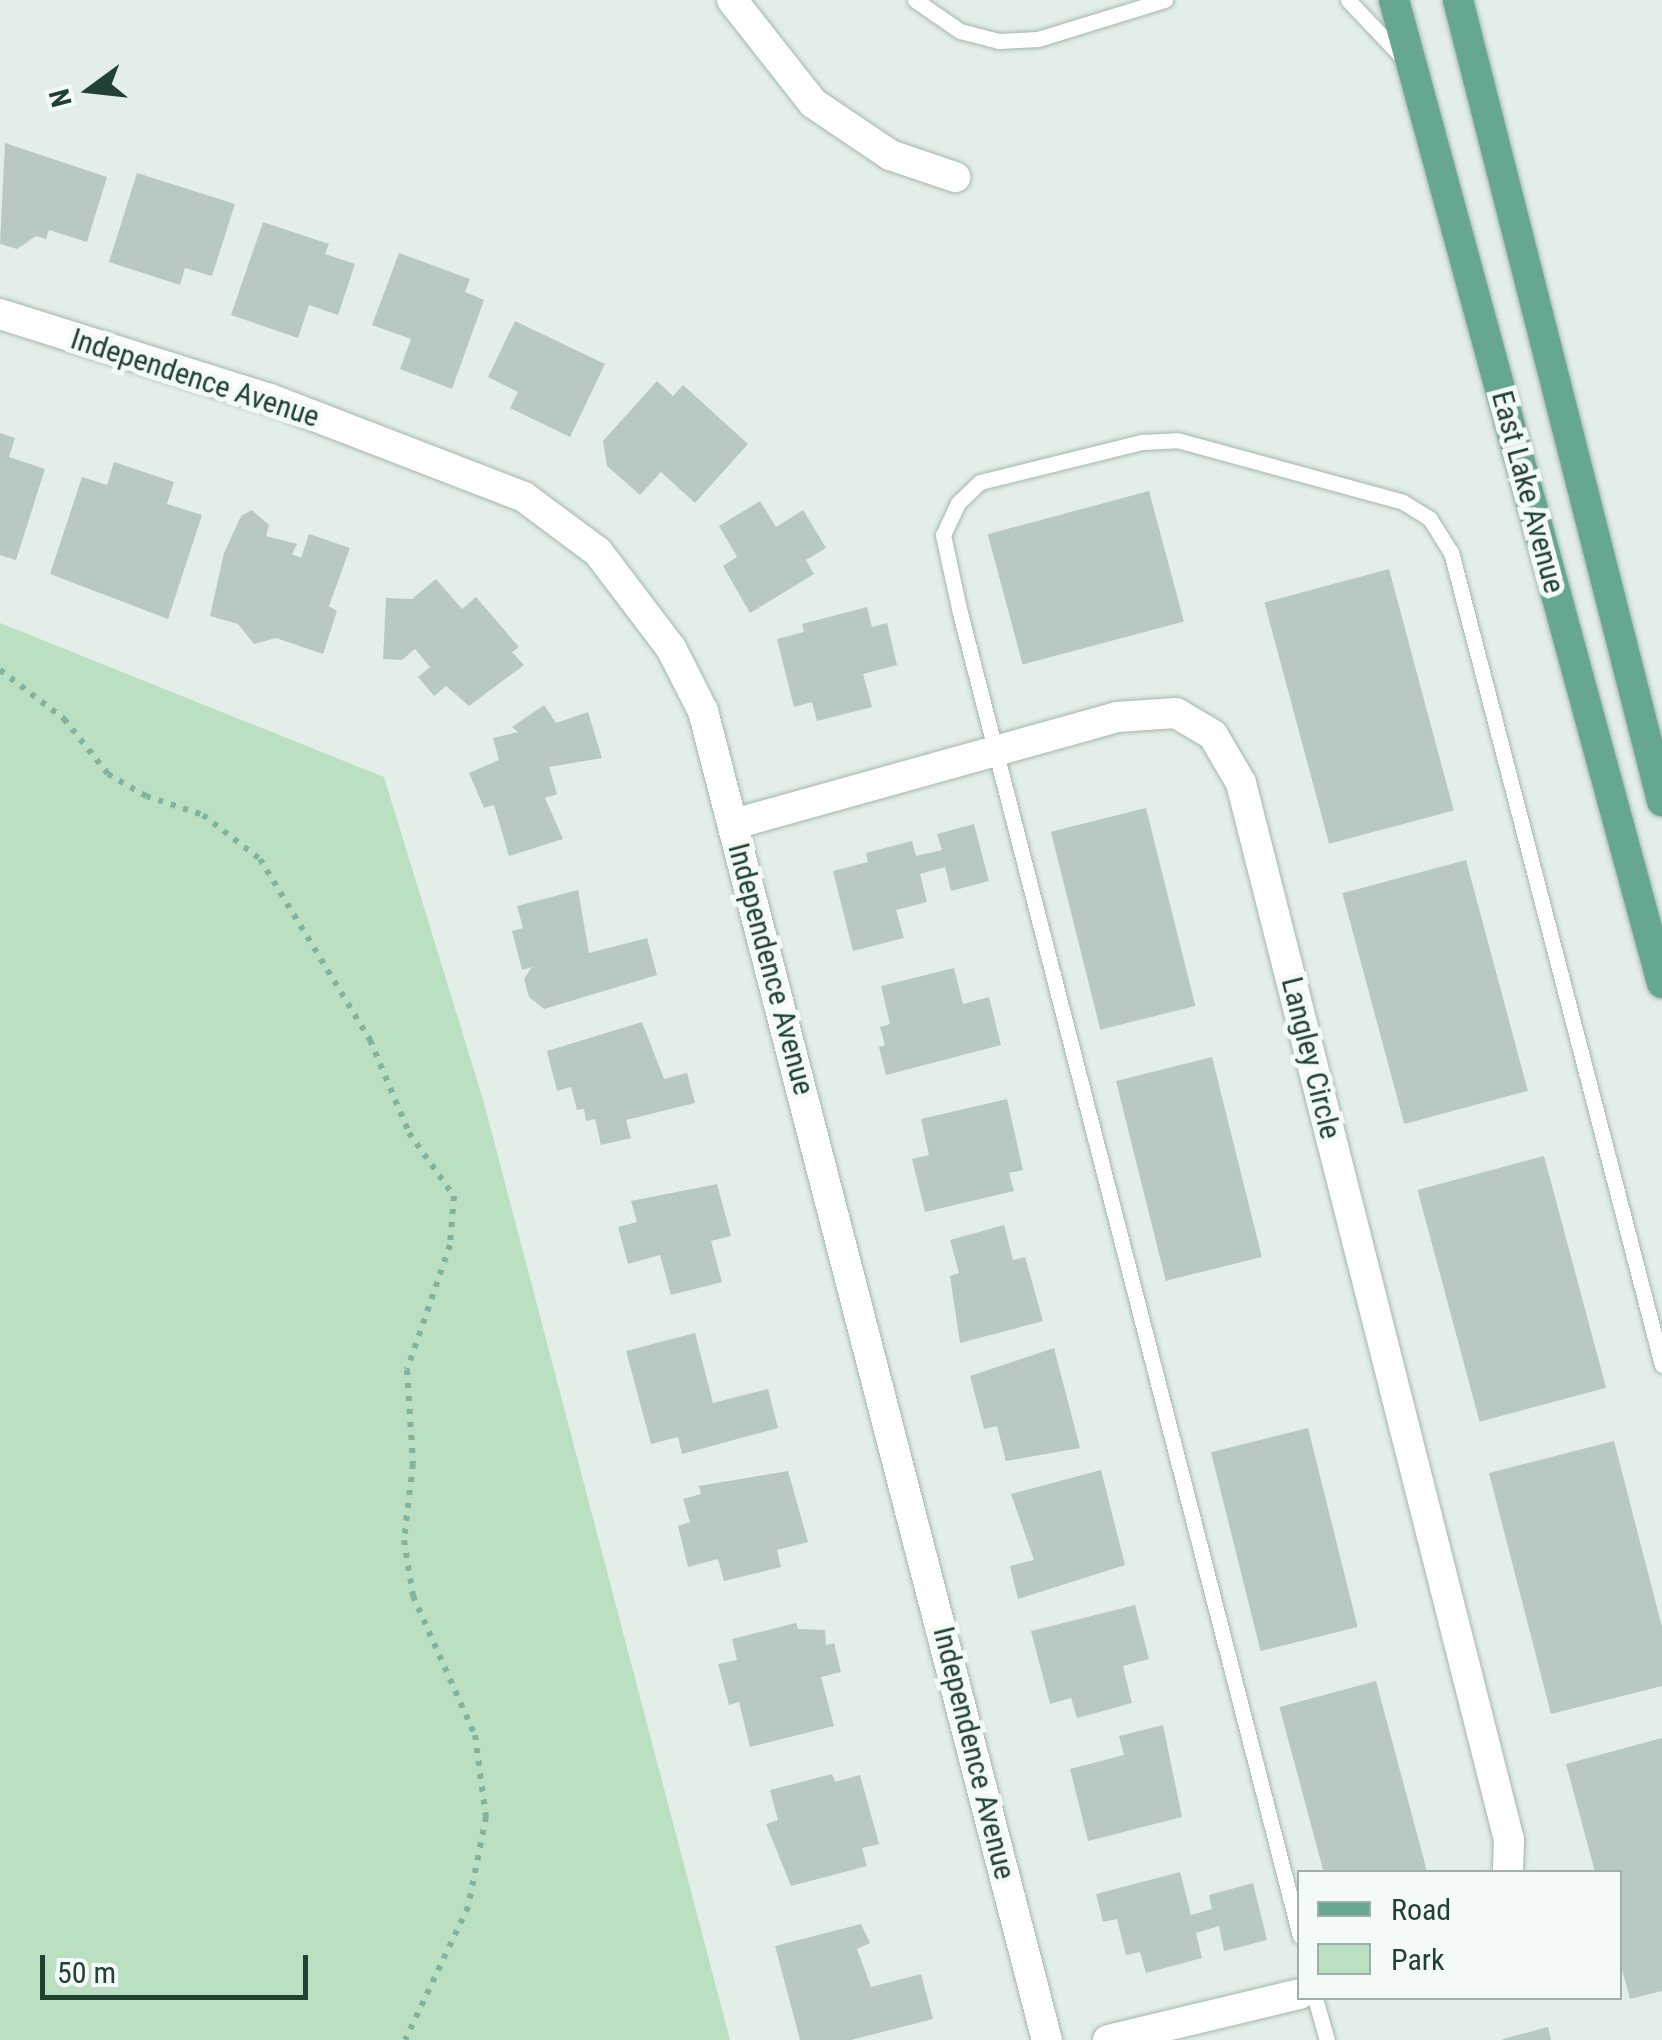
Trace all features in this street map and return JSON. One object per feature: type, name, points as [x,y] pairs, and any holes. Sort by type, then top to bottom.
[{"type":"main road","name":"East Lake Avenue","points":[[1394,0],[1662,983]]},
{"type":"main road","name":"East Lake Avenue","points":[[1458,0],[1662,802]]},
{"type":"street","points":[[732,0],[813,103],[890,155],[955,177]]},
{"type":"street","name":"Independence Avenue","points":[[0,314],[270,400],[524,497],[598,552],[672,648],[703,710],[734,824],[1047,2040]]},
{"type":"street","name":"Langley Circle","points":[[734,824],[992,747],[1117,717],[1176,713],[1213,735],[1241,783],[1509,1840],[1508,1870]]},
{"type":"street","points":[[1108,2040],[1297,1995]]},
{"type":"lane","points":[[915,0],[960,31],[999,41],[1038,40],[1164,0]]},
{"type":"lane","points":[[1348,0],[1414,72]]},
{"type":"lane","points":[[1297,1924],[992,747],[943,535],[958,503],[980,482],[1142,442],[1177,440],[1402,502],[1430,518],[1451,552],[1662,1365]]},
{"type":"lane","points":[[1316,2000],[1327,2040]]},
{"type":"path","points":[[0,670],[64,719],[108,774],[146,796],[203,815],[260,859],[370,1040],[409,1133],[454,1196],[450,1245],[408,1370],[413,1464],[404,1540],[413,1596],[475,1735],[486,1817],[468,1906],[405,2040]]},
{"type":"green space","points":[[0,623],[384,777],[484,1103],[730,2040],[0,2040]]},
{"type":"building","points":[[5,143],[107,177],[87,242],[49,230],[46,239],[36,236],[17,249],[0,244]]},
{"type":"building","points":[[137,173],[235,204],[212,276],[185,268],[180,285],[109,262]]},
{"type":"building","points":[[263,222],[329,244],[325,254],[355,264],[338,315],[309,305],[298,338],[231,315]]},
{"type":"building","points":[[399,253],[470,279],[465,292],[484,300],[452,389],[400,369],[411,339],[372,325]]},
{"type":"building","points":[[515,321],[605,364],[570,437],[510,408],[518,392],[488,377]]},
{"type":"building","points":[[657,381],[673,396],[683,385],[748,444],[695,503],[661,472],[640,495],[607,466],[603,441]]},
{"type":"building","points":[[0,433],[15,438],[9,457],[45,469],[16,560],[0,555]]},
{"type":"building","points":[[114,462],[174,482],[167,504],[202,515],[168,619],[50,574],[82,477],[107,485]]},
{"type":"building","points":[[1149,491],[1184,621],[1023,665],[988,534]]},
{"type":"building","points":[[760,501],[776,527],[803,510],[826,548],[806,560],[814,574],[750,613],[723,566],[737,557],[719,526]]},
{"type":"building","points":[[252,510],[269,525],[266,536],[297,544],[292,554],[301,558],[309,534],[350,548],[329,606],[337,611],[323,654],[276,638],[254,644],[238,624],[210,616],[224,553],[241,516]]},
{"type":"building","points":[[1389,569],[1454,810],[1329,844],[1264,602]]},
{"type":"building","points":[[436,579],[462,609],[476,597],[519,647],[512,652],[524,665],[469,706],[446,686],[434,696],[418,677],[430,667],[415,649],[402,660],[383,659],[386,598],[412,599]]},
{"type":"building","points":[[867,607],[872,627],[887,623],[897,665],[863,674],[872,707],[817,721],[812,702],[794,707],[777,639],[804,632],[802,624]]},
{"type":"building","points":[[544,705],[556,723],[588,712],[602,758],[549,767],[557,794],[545,798],[563,839],[509,856],[494,805],[484,808],[469,773],[499,760],[493,738],[518,732],[512,727]]},
{"type":"building","points":[[1146,808],[1195,1006],[1100,1030],[1051,832]]},
{"type":"building","points":[[974,824],[989,881],[951,891],[945,867],[920,874],[927,902],[896,910],[904,938],[853,951],[833,871],[868,862],[866,853],[912,841],[916,856],[942,850],[937,834]]},
{"type":"building","points":[[1466,860],[1528,1091],[1404,1124],[1342,893]]},
{"type":"building","points":[[578,890],[589,953],[647,938],[657,975],[544,1009],[529,997],[524,979],[532,967],[522,970],[512,931],[523,928],[517,906]]},
{"type":"building","points":[[954,968],[963,1004],[989,997],[1001,1045],[886,1075],[879,1047],[885,1045],[880,1027],[890,1024],[881,986]]},
{"type":"building","points":[[642,1022],[664,1079],[687,1073],[695,1103],[626,1120],[631,1138],[601,1145],[595,1119],[586,1121],[584,1109],[577,1110],[571,1087],[557,1091],[547,1051]]},
{"type":"building","points":[[1212,1057],[1262,1257],[1166,1281],[1116,1081]]},
{"type":"building","points":[[1007,1099],[1023,1170],[1009,1173],[1014,1191],[925,1212],[912,1159],[929,1155],[921,1119]]},
{"type":"building","points":[[1544,1156],[1606,1388],[1480,1422],[1417,1190]]},
{"type":"building","points":[[717,1184],[731,1236],[711,1241],[722,1282],[671,1295],[660,1255],[628,1264],[618,1227],[637,1222],[631,1201]]},
{"type":"building","points":[[1004,1225],[1013,1260],[1025,1257],[1043,1321],[960,1343],[950,1276],[959,1273],[950,1240]]},
{"type":"building","points":[[695,1333],[713,1403],[768,1389],[778,1428],[682,1454],[678,1437],[651,1444],[626,1351]]},
{"type":"building","points":[[1054,1348],[1080,1448],[1006,1461],[997,1426],[984,1429],[970,1376]]},
{"type":"building","points":[[1308,1428],[1358,1627],[1261,1651],[1211,1452]]},
{"type":"building","points":[[1614,1441],[1662,1627],[1662,1686],[1551,1714],[1489,1473]]},
{"type":"building","points":[[1101,1470],[1125,1565],[1018,1599],[1010,1566],[1034,1560],[1011,1494]]},
{"type":"building","points":[[788,1471],[808,1542],[777,1550],[781,1567],[724,1581],[718,1559],[688,1567],[678,1526],[690,1522],[683,1499],[701,1494],[699,1486]]},
{"type":"building","points":[[1135,1605],[1149,1659],[1123,1666],[1132,1703],[1077,1718],[1071,1698],[1050,1704],[1031,1631]]},
{"type":"building","points":[[796,1623],[798,1629],[825,1630],[826,1645],[834,1643],[841,1672],[821,1677],[834,1726],[750,1747],[739,1702],[729,1705],[718,1664],[737,1660],[732,1639]]},
{"type":"building","points":[[1376,1681],[1427,1870],[1323,1870],[1279,1707]]},
{"type":"building","points":[[1163,1725],[1182,1817],[1088,1841],[1070,1769],[1124,1755],[1119,1736]]},
{"type":"building","points":[[1662,1738],[1662,1991],[1630,1999],[1622,1969],[1622,1870],[1594,1870],[1566,1764]]},
{"type":"building","points":[[832,1774],[835,1782],[860,1775],[879,1844],[862,1848],[867,1866],[791,1886],[766,1824],[778,1820],[770,1790]]},
{"type":"building","points":[[1180,1872],[1191,1915],[1212,1909],[1209,1895],[1253,1883],[1267,1940],[1224,1951],[1219,1926],[1196,1933],[1202,1958],[1146,1973],[1140,1952],[1126,1955],[1117,1919],[1103,1922],[1096,1894]]},
{"type":"building","points":[[861,1924],[870,1943],[857,1949],[871,1987],[921,1974],[933,2019],[851,2040],[800,2040],[775,1946]]},
{"type":"building","points":[[1548,2027],[1551,2040],[1503,2040],[1503,2039]]}]
